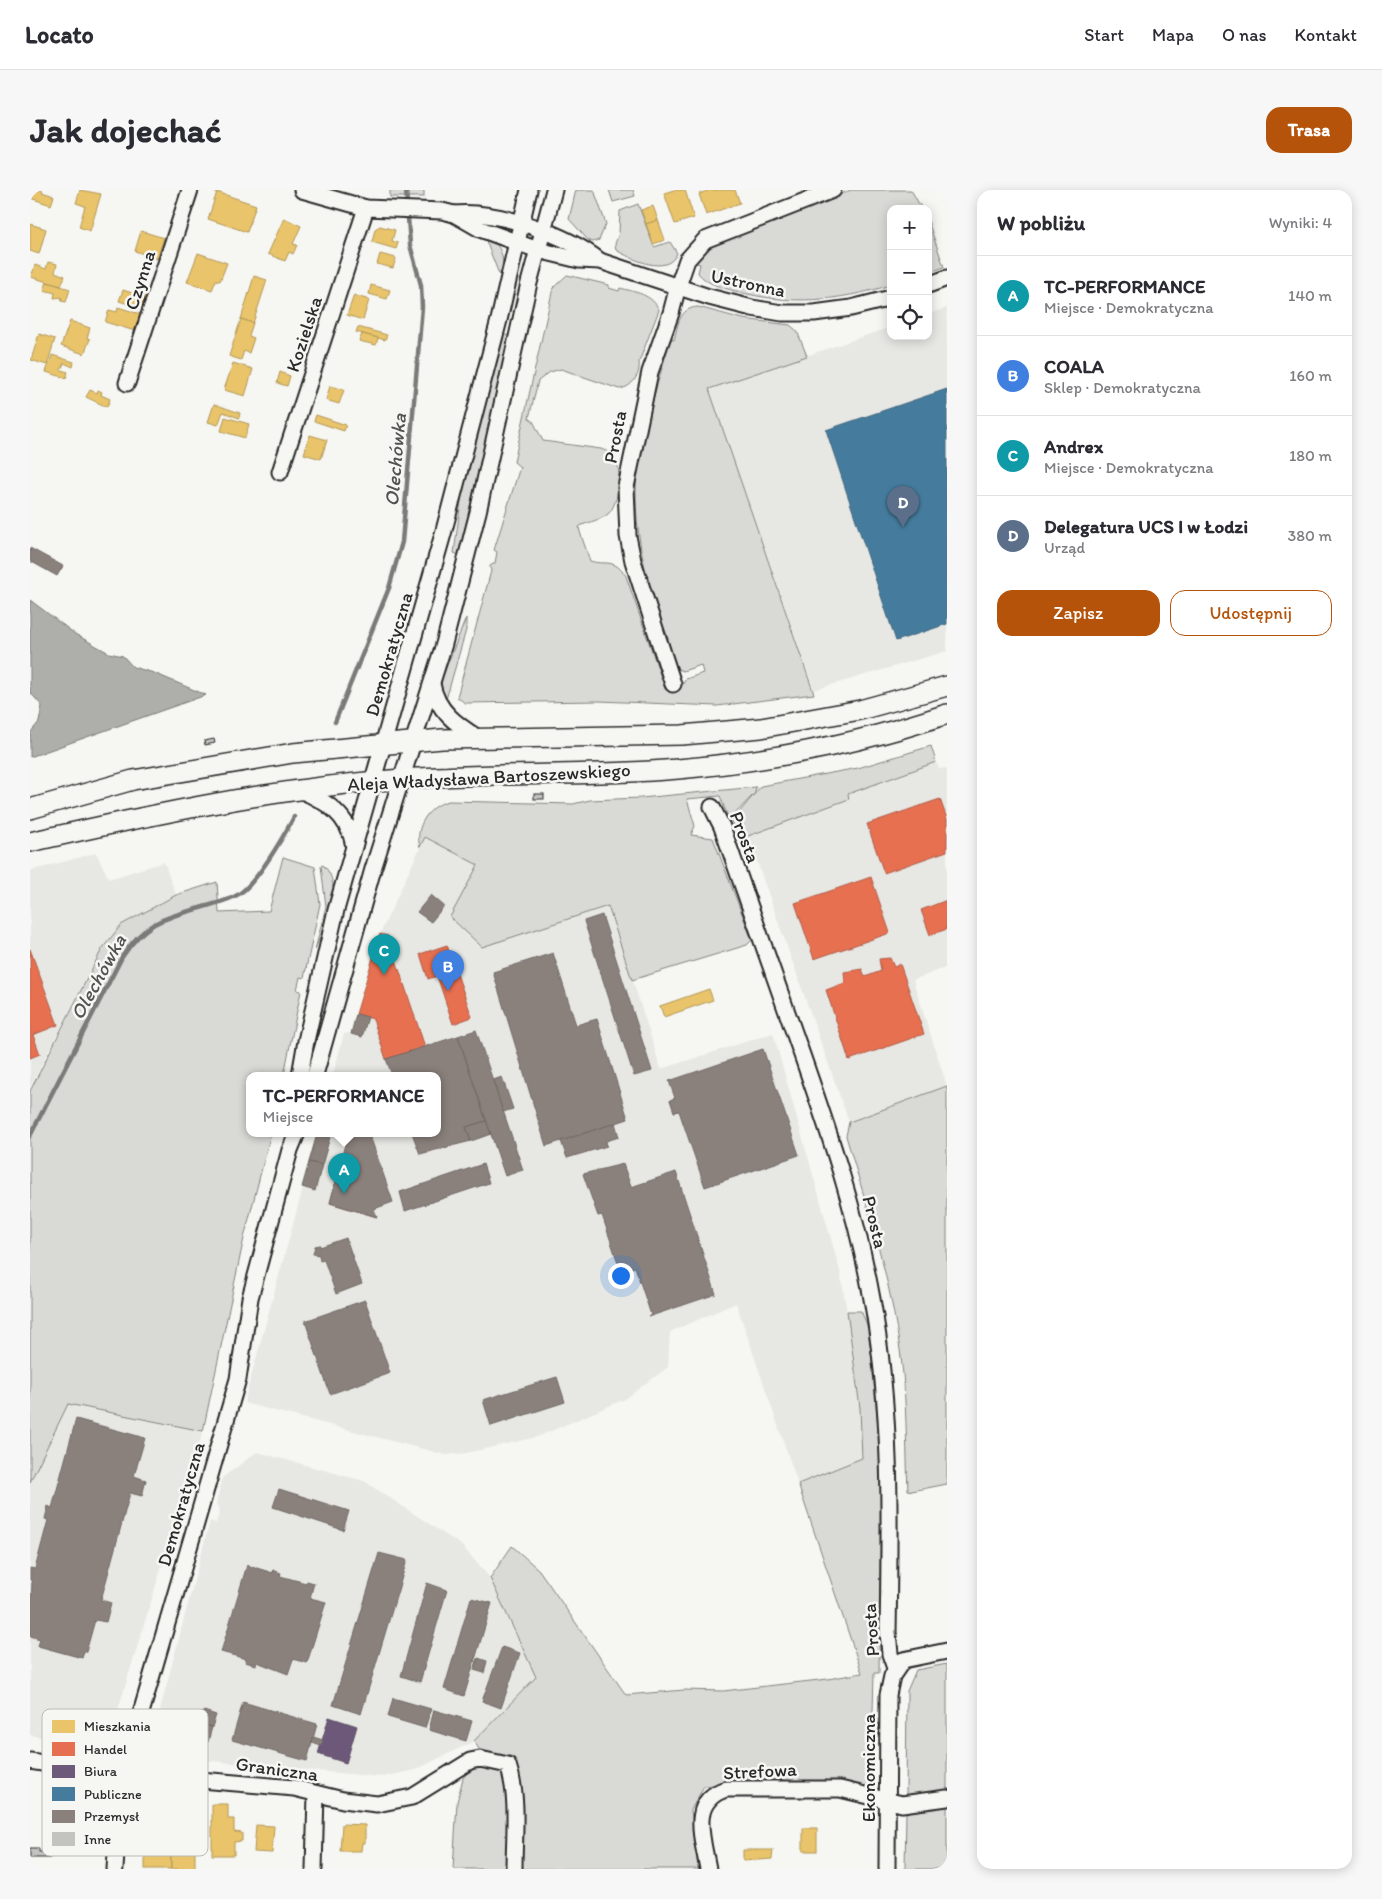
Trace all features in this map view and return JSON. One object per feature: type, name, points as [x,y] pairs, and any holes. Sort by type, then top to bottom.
[{"type":"main road","name":"Aleja Władysława Bartoszewskiego","points":[[30,809],[133,780],[293,753],[413,741],[478,738],[682,735],[762,728],[860,710],[947,686]]},
{"type":"main road","name":"Aleja Władysława Bartoszewskiego","points":[[30,842],[200,804],[298,789],[400,779],[675,769],[726,764],[818,750],[879,735],[947,714]]},
{"type":"street","name":"Czynna","points":[[127,383],[190,190]]},
{"type":"street","points":[[302,190],[366,208],[419,208],[454,214]]},
{"type":"street","name":"Demokratyczna","points":[[301,1072],[322,968],[354,846],[385,743],[443,534],[529,190]]},
{"type":"street","points":[[316,1072],[400,779],[432,684],[478,512],[538,250],[554,190]]},
{"type":"street","name":"Prosta","points":[[673,684],[633,561],[628,536],[626,503],[630,463],[650,372],[671,313],[678,286],[687,260],[705,240],[807,195],[834,190]]},
{"type":"street","name":"Kozielska","points":[[280,472],[366,208]]},
{"type":"street","name":"Ustronna","points":[[454,214],[471,212],[543,231],[584,248],[600,261]]},
{"type":"street","name":"Ustronna","points":[[454,214],[469,225],[538,250],[579,260],[600,261],[752,308],[782,313],[831,311],[887,299]]},
{"type":"street","points":[[932,284],[947,278]]},
{"type":"street","points":[[432,684],[436,700],[447,715],[478,738]]},
{"type":"street","points":[[298,789],[322,800],[340,814],[350,829],[354,846]]},
{"type":"street","name":"Prosta","points":[[712,807],[719,820],[819,1104],[844,1182],[863,1256],[873,1304],[887,1406],[890,1451],[888,1632],[890,1654],[895,1668]]},
{"type":"street","name":"Demokratyczna","points":[[290,1150],[292,1137]]},
{"type":"street","name":"Demokratyczna","points":[[141,1709],[238,1379],[250,1298],[290,1150],[295,1137]]},
{"type":"street","points":[[895,1668],[903,1660],[947,1651]]},
{"type":"street","name":"Ekonomiczna","points":[[887,1869],[888,1695],[895,1668]]},
{"type":"street","name":"Graniczna","points":[[208,1781],[294,1788],[343,1800],[377,1804],[398,1802],[412,1797],[470,1761],[480,1759],[508,1765],[512,1781],[514,1811],[514,1869]]},
{"type":"street","name":"Strefowa","points":[[708,1869],[701,1814],[704,1803],[717,1792],[739,1788],[840,1789],[902,1804],[947,1798]]},
{"type":"street","points":[[314,1869],[316,1794]]},
{"type":"street","name":"Demokratyczna","points":[[115,1869],[116,1856]]},
{"type":"shaded area","points":[[390,190],[424,190],[424,197],[390,197]]},
{"type":"shaded area","points":[[576,190],[594,190],[606,224],[599,240],[593,242],[588,240],[569,219]]},
{"type":"shaded area","points":[[609,190],[633,190],[635,196],[613,202]]},
{"type":"shaded area","points":[[851,190],[911,190],[920,205],[887,205],[887,286],[852,295],[814,300],[775,299],[756,296],[710,283],[698,273],[700,264],[696,263],[704,251],[717,243]]},
{"type":"shaded area","points":[[638,204],[654,247],[670,242],[677,253],[666,264],[649,264],[631,258],[616,250],[615,244],[619,233],[620,211]]},
{"type":"shaded area","points":[[932,232],[944,267],[932,272]]},
{"type":"shaded area","points":[[487,238],[496,244],[501,253],[503,263],[502,275],[499,274],[486,241]]},
{"type":"shaded area","points":[[567,275],[609,285],[609,288],[619,291],[620,288],[637,292],[652,300],[659,310],[639,362],[639,371],[632,383],[619,389],[561,369],[550,372],[538,381],[529,418],[533,421],[543,441],[601,449],[611,454],[617,462],[619,478],[617,495],[612,509],[603,517],[579,527],[580,532],[590,561],[613,564],[626,576],[665,689],[682,685],[686,679],[703,673],[701,665],[683,671],[677,669],[650,589],[639,534],[636,506],[640,450],[646,422],[670,339],[674,340],[678,323],[683,314],[687,310],[698,307],[743,319],[790,325],[797,331],[807,356],[709,389],[814,694],[717,706],[599,701],[465,703],[457,697],[491,571],[490,566],[495,563],[497,552],[494,550],[520,467],[514,462],[553,288]]},
{"type":"shaded area","points":[[947,308],[947,651],[814,690],[709,389],[887,328],[887,340],[932,340],[932,313]]},
{"type":"shaded area","points":[[503,334],[509,336],[459,555],[454,553],[462,493]]},
{"type":"shaded area","points":[[30,600],[75,634],[109,653],[123,656],[133,667],[154,673],[206,695],[30,757],[30,733],[39,722],[42,706],[30,692]]},
{"type":"shaded area","points":[[466,618],[466,630],[445,703],[441,688],[442,678]]},
{"type":"shaded area","points":[[931,746],[936,762],[848,794],[849,799],[748,836],[739,837],[732,821],[761,786],[858,768]]},
{"type":"shaded area","points":[[936,762],[939,769],[947,768],[947,967],[913,980],[947,1086],[849,1122],[748,836],[849,799],[848,794]]},
{"type":"shaded area","points":[[756,787],[755,793],[729,820],[720,796],[687,799],[695,826],[691,835],[713,838],[752,940],[747,945],[632,980],[608,906],[482,947],[450,917],[478,865],[425,837],[420,847],[419,832],[425,818],[435,807],[449,801],[573,804],[590,800],[641,798]]},
{"type":"shaded area","points":[[425,837],[478,865],[450,917],[482,947],[609,906],[661,1069],[773,1033],[840,1271],[860,1408],[862,1458],[798,1484],[736,1303],[670,1332],[668,1367],[625,1399],[537,1437],[466,1453],[446,1455],[244,1403],[317,1137],[441,1137],[441,1072],[334,1072],[344,1034],[351,1033],[380,934]]},
{"type":"shaded area","points":[[96,853],[109,879],[164,862],[176,895],[121,925],[102,949],[30,1087],[30,871]]},
{"type":"shaded area","points":[[283,857],[315,867],[320,904],[304,978],[300,977],[297,990],[301,991],[285,1072],[246,1072],[246,1137],[270,1137],[244,1238],[203,1431],[68,1404],[30,1482],[30,1091],[102,949],[121,925],[176,895],[217,882],[219,913],[269,911]]},
{"type":"shaded area","points":[[323,865],[330,874],[333,884],[333,895],[328,918],[315,950],[326,906],[321,866]]},
{"type":"shaded area","points":[[947,1086],[947,1484],[912,1491],[908,1490],[904,1390],[897,1329],[878,1245],[846,1136],[849,1122]]},
{"type":"shaded area","points":[[847,1311],[861,1311],[869,1329],[881,1461],[879,1673],[874,1673],[871,1789],[807,1781],[753,1781],[704,1786],[691,1810],[698,1869],[453,1869],[457,1802],[463,1778],[482,1754],[474,1741],[536,1677],[490,1578],[512,1546],[539,1570],[626,1695],[684,1690],[723,1691],[828,1679],[862,1673],[798,1484],[862,1458],[860,1408]]},
{"type":"shaded area","points":[[68,1404],[203,1431],[118,1709],[42,1709],[42,1737],[30,1735],[30,1482]]},
{"type":"shaded area","points":[[257,1452],[364,1481],[461,1545],[490,1578],[536,1677],[474,1741],[415,1770],[382,1777],[208,1761],[208,1709],[160,1709],[210,1521],[216,1523],[220,1510],[216,1504],[222,1478]]},
{"type":"shaded area","points":[[947,1664],[947,1793],[906,1797],[907,1691],[916,1670]]},
{"type":"shaded area","points":[[947,1804],[947,1869],[905,1869],[906,1813],[912,1810]]},
{"type":"building: Mieszkania","points":[[30,190],[43,190],[42,192],[54,196],[51,205],[30,198]]},
{"type":"building: Mieszkania","points":[[80,190],[101,194],[90,231],[79,227],[85,206],[76,203]]},
{"type":"building: Mieszkania","points":[[674,190],[685,190],[694,218],[675,224],[664,193]]},
{"type":"building: Mieszkania","points":[[710,190],[735,190],[740,203],[706,215],[699,194]]},
{"type":"building: Mieszkania","points":[[217,192],[256,205],[247,232],[208,219]]},
{"type":"building: Mieszkania","points":[[653,206],[658,220],[646,224],[641,210]]},
{"type":"building: Mieszkania","points":[[284,218],[301,226],[293,244],[297,245],[293,254],[289,252],[285,261],[268,254]]},
{"type":"building: Mieszkania","points":[[658,220],[665,240],[653,244],[646,224]]},
{"type":"building: Mieszkania","points":[[30,224],[46,229],[39,254],[30,251]]},
{"type":"building: Mieszkania","points":[[380,226],[395,230],[392,241],[398,243],[396,249],[372,242],[375,229]]},
{"type":"building: Mieszkania","points":[[141,231],[164,238],[157,259],[135,251]]},
{"type":"building: Mieszkania","points":[[198,253],[227,263],[220,281],[216,280],[212,290],[187,282]]},
{"type":"building: Mieszkania","points":[[380,254],[396,258],[393,268],[377,264]]},
{"type":"building: Mieszkania","points":[[48,262],[57,264],[55,272],[65,276],[61,286],[31,277],[35,265],[46,269]]},
{"type":"building: Mieszkania","points":[[254,276],[267,280],[253,323],[241,319]]},
{"type":"building: Mieszkania","points":[[47,282],[70,289],[66,302],[61,301],[62,297],[54,298],[55,293],[44,290]]},
{"type":"building: Mieszkania","points":[[371,285],[390,290],[387,299],[369,294]]},
{"type":"building: Mieszkania","points":[[123,290],[145,297],[141,308],[119,301]]},
{"type":"building: Mieszkania","points":[[354,295],[369,300],[363,320],[347,315]]},
{"type":"building: Mieszkania","points":[[118,307],[140,314],[135,331],[105,322],[109,310],[117,312]]},
{"type":"building: Mieszkania","points":[[241,319],[253,323],[249,336],[254,338],[249,353],[244,351],[241,360],[229,356]]},
{"type":"building: Mieszkania","points":[[70,321],[90,328],[87,338],[90,339],[84,354],[61,346]]},
{"type":"building: Mieszkania","points":[[358,327],[387,335],[385,340],[356,332]]},
{"type":"building: Mieszkania","points":[[39,334],[55,339],[47,365],[31,360]]},
{"type":"building: Mieszkania","points":[[362,334],[378,338],[376,345],[359,341]]},
{"type":"building: Mieszkania","points":[[52,355],[74,362],[73,367],[64,363],[61,370],[68,372],[66,378],[46,372]]},
{"type":"building: Mieszkania","points":[[233,363],[253,369],[245,396],[224,390]]},
{"type":"building: Mieszkania","points":[[280,372],[290,376],[287,386],[277,383]]},
{"type":"building: Mieszkania","points":[[330,386],[344,390],[339,404],[326,400]]},
{"type":"building: Mieszkania","points":[[90,390],[97,393],[98,390],[102,392],[101,395],[110,399],[107,407],[86,397]]},
{"type":"building: Mieszkania","points":[[214,404],[240,413],[239,418],[223,412],[218,425],[208,422]]},
{"type":"building: Mieszkania","points":[[316,415],[346,425],[344,431],[314,421]]},
{"type":"building: Mieszkania","points":[[225,417],[249,424],[245,438],[221,431]]},
{"type":"building: Mieszkania","points":[[310,435],[327,440],[321,459],[304,454]]},
{"type":"building: Mieszkania","points":[[709,989],[713,1000],[664,1017],[660,1006]]},
{"type":"building: Mieszkania","points":[[212,1804],[228,1804],[228,1819],[234,1819],[234,1832],[242,1833],[242,1841],[234,1842],[234,1855],[212,1855]]},
{"type":"building: Mieszkania","points":[[342,1824],[365,1825],[365,1843],[362,1843],[361,1851],[340,1851]]},
{"type":"building: Mieszkania","points":[[256,1825],[274,1826],[272,1853],[254,1852]]},
{"type":"building: Mieszkania","points":[[803,1828],[817,1828],[817,1851],[803,1851]]},
{"type":"building: Mieszkania","points":[[743,1850],[773,1850],[772,1859],[743,1861]]},
{"type":"building: Mieszkania","points":[[145,1856],[171,1856],[171,1869],[145,1869]]},
{"type":"building: Mieszkania","points":[[171,1856],[195,1856],[195,1869],[171,1869]]},
{"type":"building: Handel","points":[[940,799],[947,819],[947,851],[884,873],[867,824]]},
{"type":"building: Handel","points":[[871,877],[890,933],[814,959],[795,903]]},
{"type":"building: Handel","points":[[947,900],[947,929],[930,935],[921,910]]},
{"type":"building: Handel","points":[[380,934],[388,936],[425,1047],[386,1059],[373,1019],[356,1014]]},
{"type":"building: Handel","points":[[447,945],[472,1017],[453,1024],[437,976],[428,979],[420,954]]},
{"type":"building: Handel","points":[[30,949],[58,1025],[33,1035],[40,1054],[30,1058]]},
{"type":"building: Handel","points":[[890,958],[894,967],[900,964],[924,1034],[849,1060],[826,990],[845,983],[844,972],[862,969],[865,977],[881,971],[879,959]]},
{"type":"building: Handel","points":[[338,1175],[377,1217],[330,1203]]},
{"type":"building: Biura","points":[[329,1717],[357,1726],[346,1763],[318,1754]]},
{"type":"building: Publiczne","points":[[947,389],[947,624],[896,641],[826,430]]},
{"type":"building: Przemysł","points":[[30,548],[63,566],[57,576],[30,561]]},
{"type":"building: Przemysł","points":[[431,895],[444,906],[431,922],[417,912]]},
{"type":"building: Przemysł","points":[[602,915],[652,1071],[634,1076],[584,921]]},
{"type":"building: Przemysł","points":[[553,953],[576,1025],[597,1019],[628,1119],[546,1146],[493,972]]},
{"type":"building: Przemysł","points":[[356,1014],[368,1017],[362,1037],[351,1034]]},
{"type":"building: Przemysł","points":[[476,1030],[523,1170],[505,1176],[458,1036]]},
{"type":"building: Przemysł","points":[[458,1036],[486,1121],[466,1127],[471,1141],[420,1154],[414,1137],[441,1137],[441,1072],[391,1072],[386,1059]]},
{"type":"building: Przemysł","points":[[763,1049],[799,1155],[705,1187],[679,1111],[674,1112],[670,1100],[675,1098],[669,1081]]},
{"type":"building: Przemysł","points":[[502,1077],[513,1109],[503,1112],[493,1080]]},
{"type":"building: Przemysł","points":[[486,1121],[491,1134],[471,1141],[466,1127]]},
{"type":"building: Przemysł","points":[[615,1123],[619,1137],[606,1141],[607,1146],[567,1158],[561,1141]]},
{"type":"building: Przemysł","points":[[316,1137],[330,1137],[322,1165],[309,1162]]},
{"type":"building: Przemysł","points":[[350,1137],[370,1137],[393,1202],[374,1209],[377,1217],[330,1203],[346,1140],[351,1139]]},
{"type":"building: Przemysł","points":[[309,1162],[322,1165],[315,1191],[302,1187]]},
{"type":"building: Przemysł","points":[[483,1164],[489,1183],[405,1211],[400,1192]]},
{"type":"building: Przemysł","points":[[623,1164],[631,1187],[676,1172],[716,1294],[648,1317],[651,1315],[635,1267],[621,1272],[602,1215],[598,1216],[583,1174]]},
{"type":"building: Przemysł","points":[[346,1238],[362,1284],[336,1294],[324,1260],[320,1261],[319,1255],[313,1254],[315,1246],[320,1245],[320,1247]]},
{"type":"building: Przemysł","points":[[365,1300],[390,1373],[330,1394],[305,1321]]},
{"type":"building: Przemysł","points":[[557,1377],[565,1402],[491,1426],[483,1400]]},
{"type":"building: Przemysł","points":[[76,1419],[145,1438],[134,1476],[146,1480],[142,1496],[130,1493],[101,1600],[111,1603],[106,1622],[95,1620],[86,1652],[84,1651],[82,1658],[38,1646],[40,1639],[30,1636],[32,1581],[30,1580],[30,1568],[35,1569],[48,1520],[45,1519],[48,1506],[52,1508]]},
{"type":"building: Przemysł","points":[[279,1489],[349,1511],[343,1530],[273,1507]]},
{"type":"building: Przemysł","points":[[379,1553],[407,1560],[361,1714],[333,1705]]},
{"type":"building: Przemysł","points":[[247,1565],[273,1573],[273,1570],[281,1573],[280,1576],[306,1583],[307,1581],[314,1583],[310,1598],[326,1602],[307,1663],[293,1659],[288,1674],[257,1662],[256,1665],[245,1662],[246,1659],[221,1652]]},
{"type":"building: Przemysł","points":[[427,1583],[447,1590],[420,1682],[401,1676]]},
{"type":"building: Przemysł","points":[[471,1598],[492,1603],[464,1696],[444,1689]]},
{"type":"building: Przemysł","points":[[502,1647],[520,1653],[501,1708],[482,1701]]},
{"type":"building: Przemysł","points":[[478,1658],[487,1661],[484,1673],[474,1670]]},
{"type":"building: Przemysł","points":[[393,1698],[431,1709],[425,1728],[388,1717]]},
{"type":"building: Przemysł","points":[[243,1702],[317,1724],[307,1761],[232,1740]]},
{"type":"building: Przemysł","points":[[434,1710],[472,1721],[466,1741],[429,1730]]},
{"type":"building: Przemysł","points":[[208,1712],[216,1715],[212,1727],[208,1726]]},
{"type":"building: Przemysł","points":[[208,1726],[212,1727],[208,1742]]},
{"type":"building: Przemysł","points":[[313,1737],[323,1740],[321,1746],[312,1743]]},
{"type":"building: Inne","points":[[214,739],[215,743],[205,745],[204,741]]},
{"type":"building: Inne","points":[[534,794],[544,794],[544,799],[534,799]]},
{"type":"building: Inne","points":[[30,1848],[39,1848],[39,1852],[42,1852],[42,1856],[50,1856],[50,1858],[30,1858]]},
{"type":"waterway","name":"Olechówka","points":[[335,722],[389,588],[402,542],[422,307],[421,285],[410,245],[406,190]]},
{"type":"waterway","name":"Olechówka","points":[[30,1136],[122,957],[131,944],[149,927],[158,922],[239,894],[254,880],[277,847],[294,817]]},
{"type":"place","name":"Delegatura UCS I w Łodzi","points":[[903,527]]},
{"type":"place","name":"Andrex","points":[[384,975]]},
{"type":"place","name":"COALA","points":[[448,991]]},
{"type":"place","name":"TC-PERFORMANCE","points":[[344,1194]]}]
